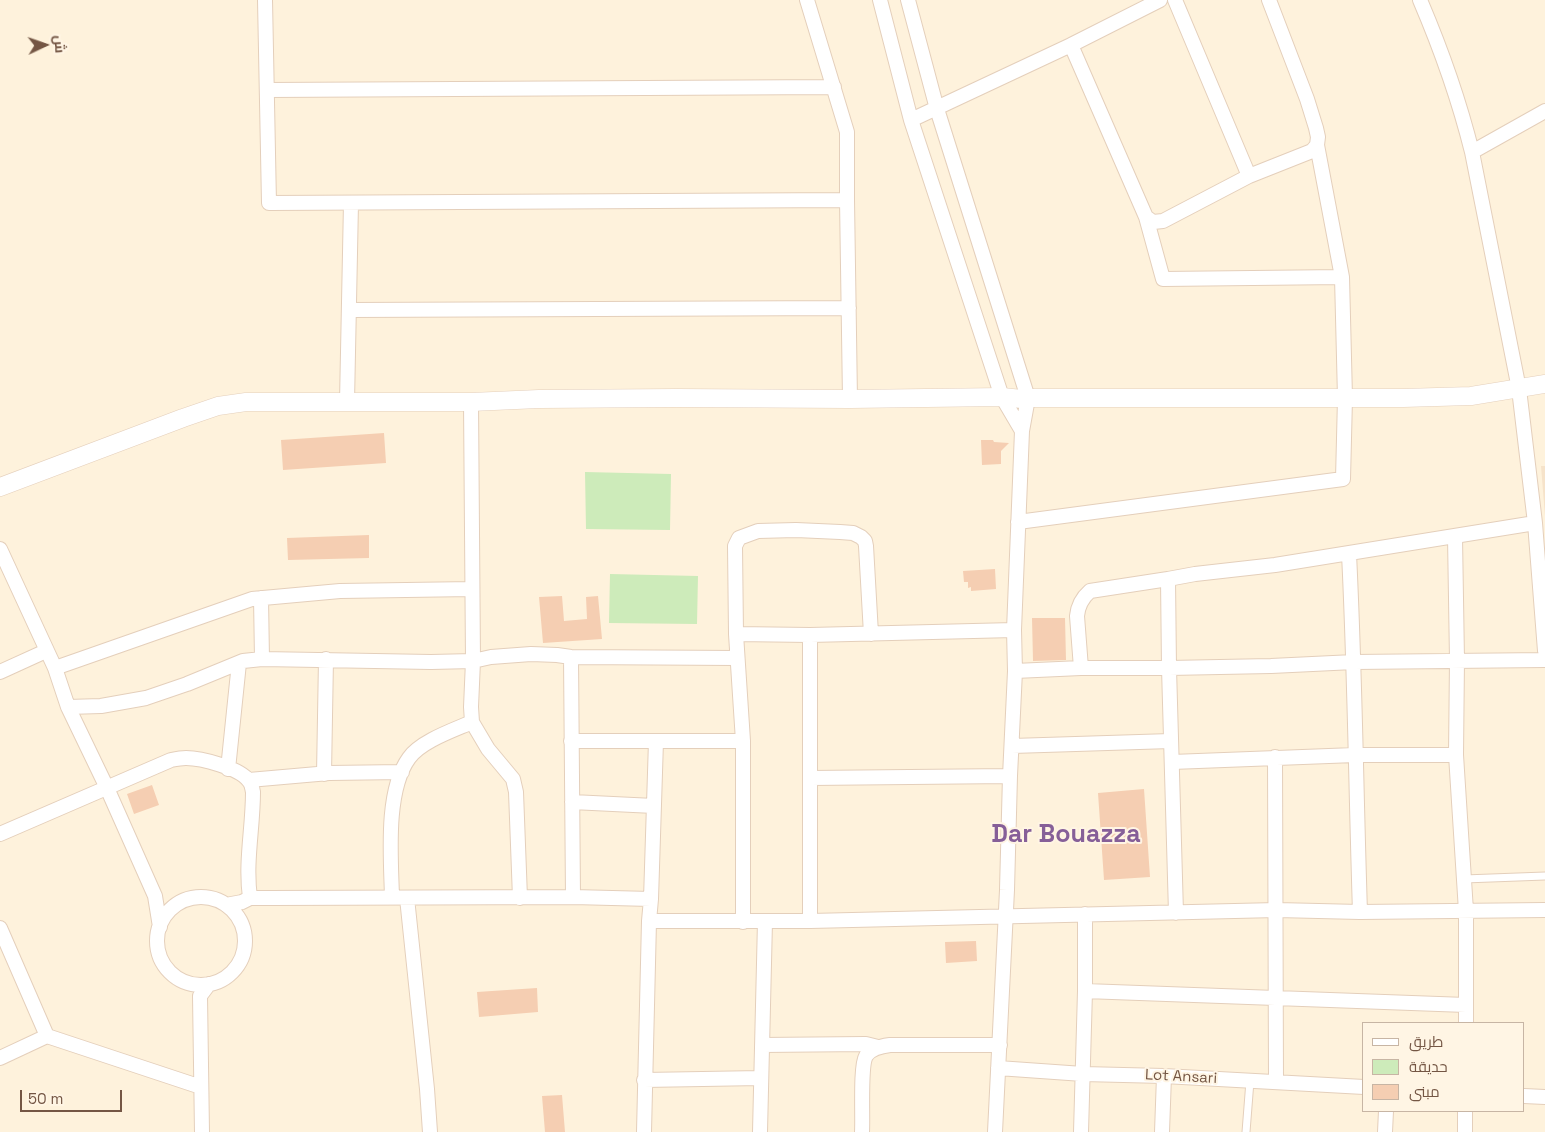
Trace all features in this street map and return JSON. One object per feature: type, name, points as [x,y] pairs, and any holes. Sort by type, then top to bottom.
[{"type":"street","points":[[265,0],[269,203],[847,200]]},
{"type":"street","points":[[807,0],[847,132],[850,399]]},
{"type":"street","points":[[880,0],[912,120],[1002,397],[1022,431]]},
{"type":"street","points":[[908,0],[937,109],[1028,398],[1022,431],[1006,916],[995,1132]]},
{"type":"street","points":[[912,120],[1071,45],[1160,0]]},
{"type":"street","points":[[1175,0],[1249,176]]},
{"type":"street","points":[[1018,522],[1343,479],[1345,398],[1342,276],[1317,144],[1318,137],[1307,99],[1269,0]]},
{"type":"street","points":[[1420,0],[1447,70],[1472,152],[1519,389],[1535,523],[1545,651]]},
{"type":"street","points":[[1071,45],[1146,217],[1163,278],[1342,276]]},
{"type":"street","points":[[267,90],[834,87]]},
{"type":"street","points":[[1472,152],[1545,111]]},
{"type":"street","points":[[1146,217],[1152,222],[1163,221],[1249,176],[1312,151],[1317,144]]},
{"type":"street","points":[[347,402],[351,203]]},
{"type":"street","points":[[349,310],[849,308]]},
{"type":"street","points":[[0,487],[174,421],[218,406],[246,402],[471,402],[539,399],[657,398],[1345,398],[1470,396],[1545,384]]},
{"type":"street","points":[[471,402],[472,722],[488,749],[513,779],[516,792],[520,898]]},
{"type":"street","points":[[1081,668],[1077,616],[1083,597],[1090,591],[1195,574],[1349,554],[1535,523]]},
{"type":"street","points":[[743,922],[742,741],[736,634],[735,546],[739,538],[758,531],[796,530],[853,533],[861,537],[865,540],[871,634]]},
{"type":"street","points":[[1456,537],[1456,755],[1466,911],[1466,1022]]},
{"type":"street","points":[[0,549],[55,668],[68,707],[107,788],[155,896],[160,927],[158,942],[160,956],[170,971],[178,978],[196,984],[217,982],[230,974],[242,957],[245,938],[239,919],[226,905],[214,899],[201,897],[188,899],[167,914],[160,927]]},
{"type":"street","points":[[1349,554],[1354,662],[1360,912]]},
{"type":"street","points":[[1168,579],[1176,913]]},
{"type":"street","points":[[55,668],[252,599],[340,591],[472,589]]},
{"type":"street","points":[[262,598],[262,659]]},
{"type":"street","points":[[736,634],[810,636],[1014,630]]},
{"type":"street","points":[[810,636],[810,921]]},
{"type":"street","points":[[0,672],[46,651]]},
{"type":"street","points":[[68,707],[101,706],[146,698],[239,663],[262,659],[412,662],[473,660],[531,654],[738,658]]},
{"type":"street","points":[[571,656],[573,897]]},
{"type":"street","points":[[324,774],[326,659]]},
{"type":"street","points":[[1015,671],[1081,668],[1271,666],[1354,662],[1545,660]]},
{"type":"street","points":[[228,769],[239,663]]},
{"type":"street","points":[[392,897],[390,834],[397,787],[402,772],[410,757],[430,740],[472,722]]},
{"type":"street","points":[[1012,746],[1171,740]]},
{"type":"street","points":[[571,741],[742,741]]},
{"type":"street","points":[[644,1132],[644,1080],[656,741]]},
{"type":"street","points":[[1172,762],[1355,755],[1456,755]]},
{"type":"street","points":[[1275,757],[1277,910],[1276,1082]]},
{"type":"street","points":[[0,834],[171,760],[180,758],[200,759],[235,771],[248,780],[253,792],[248,854],[248,883],[246,900],[239,919]]},
{"type":"street","points":[[248,780],[324,774],[402,772]]},
{"type":"street","points":[[810,778],[1010,776]]},
{"type":"street","points":[[572,802],[654,806]]},
{"type":"street","points":[[155,896],[176,906]]},
{"type":"street","points":[[226,905],[246,900],[392,897],[651,899]]},
{"type":"street","points":[[407,898],[430,1132]]},
{"type":"street","points":[[649,921],[810,921],[1277,910],[1360,912],[1545,910]]},
{"type":"street","points":[[1082,1132],[1085,914]]},
{"type":"street","points":[[760,1132],[765,921]]},
{"type":"street","points":[[0,928],[47,1036]]},
{"type":"street","points":[[185,981],[200,996]]},
{"type":"street","points":[[202,1132],[200,996],[209,984]]},
{"type":"street","points":[[1085,991],[1466,1004]]},
{"type":"street","points":[[0,1058],[47,1036],[201,1087]]},
{"type":"street","points":[[762,1044],[866,1044],[878,1047]]},
{"type":"street","points":[[862,1132],[864,1060],[867,1054],[878,1047],[890,1045],[1000,1045]]},
{"type":"street","name":"Lot Ansari","points":[[998,1068],[1362,1088]]},
{"type":"street","points":[[1162,1132],[1164,1076]]},
{"type":"street","points":[[644,1080],[761,1078]]},
{"type":"street","points":[[1525,1096],[1545,1097]]},
{"type":"street","points":[[1385,1132],[1386,1112]]},
{"type":"street","points":[[1464,1132],[1465,1112]]},
{"type":"lane","points":[[1464,879],[1545,876]]},
{"type":"lane","points":[[1246,1132],[1250,1081]]},
{"type":"shaded area","points":[[1541,466],[1545,466],[1545,516]]},
{"type":"green space","points":[[585,472],[671,474],[670,530],[586,529]]},
{"type":"green space","points":[[610,574],[698,576],[697,624],[609,623]]},
{"type":"building","points":[[384,433],[386,463],[283,470],[281,440]]},
{"type":"building","points":[[981,440],[1009,443],[1001,451],[1001,464],[982,465]]},
{"type":"building","points":[[369,535],[369,558],[288,560],[287,538]]},
{"type":"building","points":[[995,569],[996,589],[971,591],[971,587],[968,588],[968,582],[964,582],[963,571]]},
{"type":"building","points":[[562,596],[564,621],[587,619],[586,597],[598,596],[602,639],[543,643],[539,597]]},
{"type":"building","points":[[1032,618],[1065,618],[1066,660],[1033,661]]},
{"type":"building","points":[[152,785],[159,805],[134,814],[127,794]]},
{"type":"building","points":[[1144,789],[1150,877],[1104,880],[1098,793]]},
{"type":"building","points":[[976,941],[977,961],[946,963],[945,942]]},
{"type":"building","points":[[537,988],[538,1012],[479,1017],[477,992]]},
{"type":"building","points":[[562,1095],[565,1132],[545,1132],[542,1096]]},
{"type":"district","name":"Dar Bouazza","points":[[1066,835]]}]
